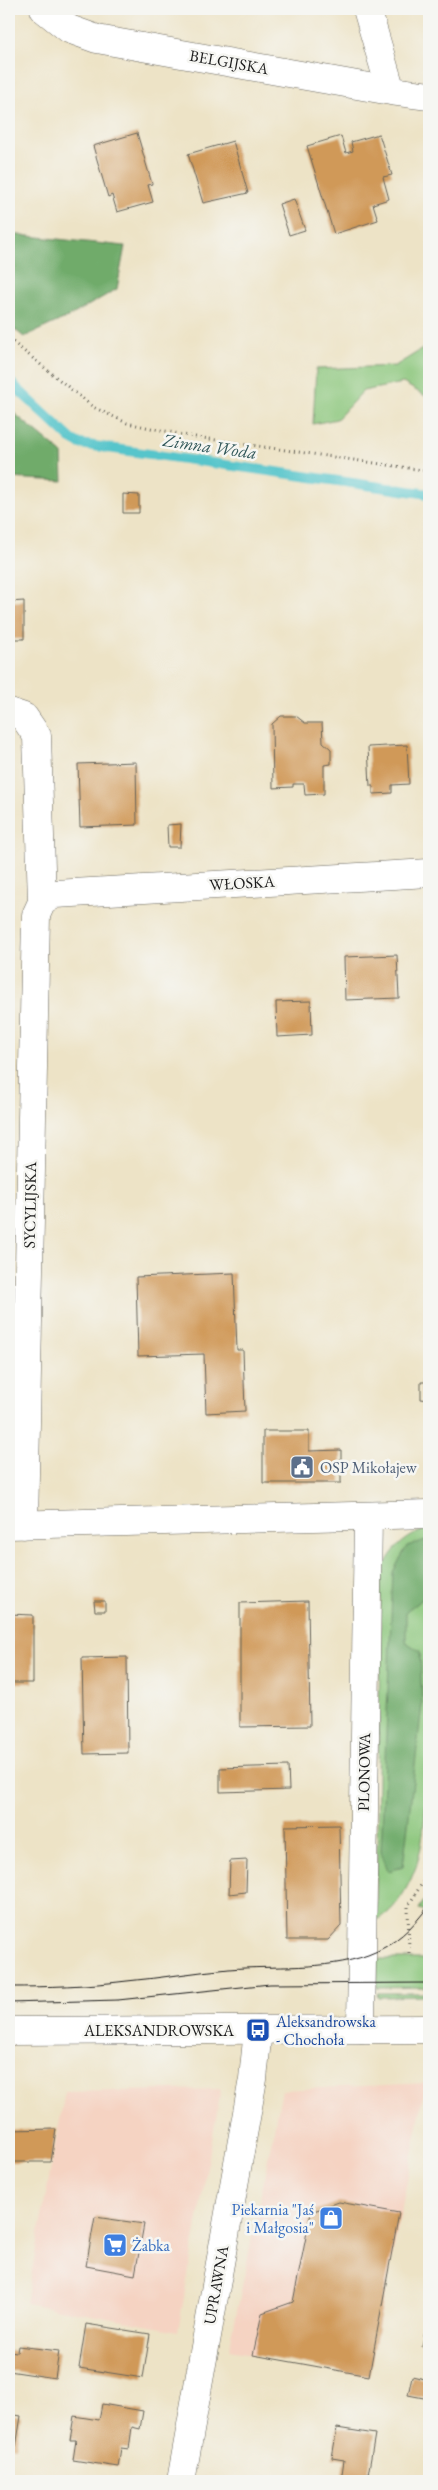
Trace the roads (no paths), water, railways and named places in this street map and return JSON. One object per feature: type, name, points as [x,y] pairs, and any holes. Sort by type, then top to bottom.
[{"type":"street","name":"BELGIJSKA","points":[[44,9],[69,29],[96,38],[391,91],[429,96]]},
{"type":"street","points":[[367,9],[391,91]]},
{"type":"street","name":"SYCYLIJSKA","points":[[9,712],[24,717],[37,736],[49,898],[36,915],[17,1525]]},
{"type":"street","name":"WŁOSKA","points":[[49,898],[429,874]]},
{"type":"street","points":[[17,1525],[429,1514]]},
{"type":"street","name":"PLONOWA","points":[[361,2029],[368,1516]]},
{"type":"street","name":"ALEKSANDROWSKA","points":[[9,2030],[429,2029]]},
{"type":"street","name":"UPRAWNA","points":[[181,2481],[253,2080],[258,2030]]},
{"type":"waterway","name":"Zimna Woda","points":[[9,381],[71,439],[80,444],[429,494]]},
{"type":"tram line","points":[[9,1987],[97,1984],[229,1969],[317,1965],[351,1960],[368,1955],[394,1941],[417,1921],[429,1905]]},
{"type":"tram line","points":[[9,2003],[118,2000],[270,1984],[429,1983]]},
{"type":"place","name":"OSP Mikołajew","points":[[302,1467]]},
{"type":"place","name":"Aleksandrowska - Chochoła","points":[[258,2030]]},
{"type":"place","name":"Piekarnia \"Jaś i Małgosia\"","points":[[331,2218]]},
{"type":"place","name":"Żabka","points":[[115,2245]]}]
